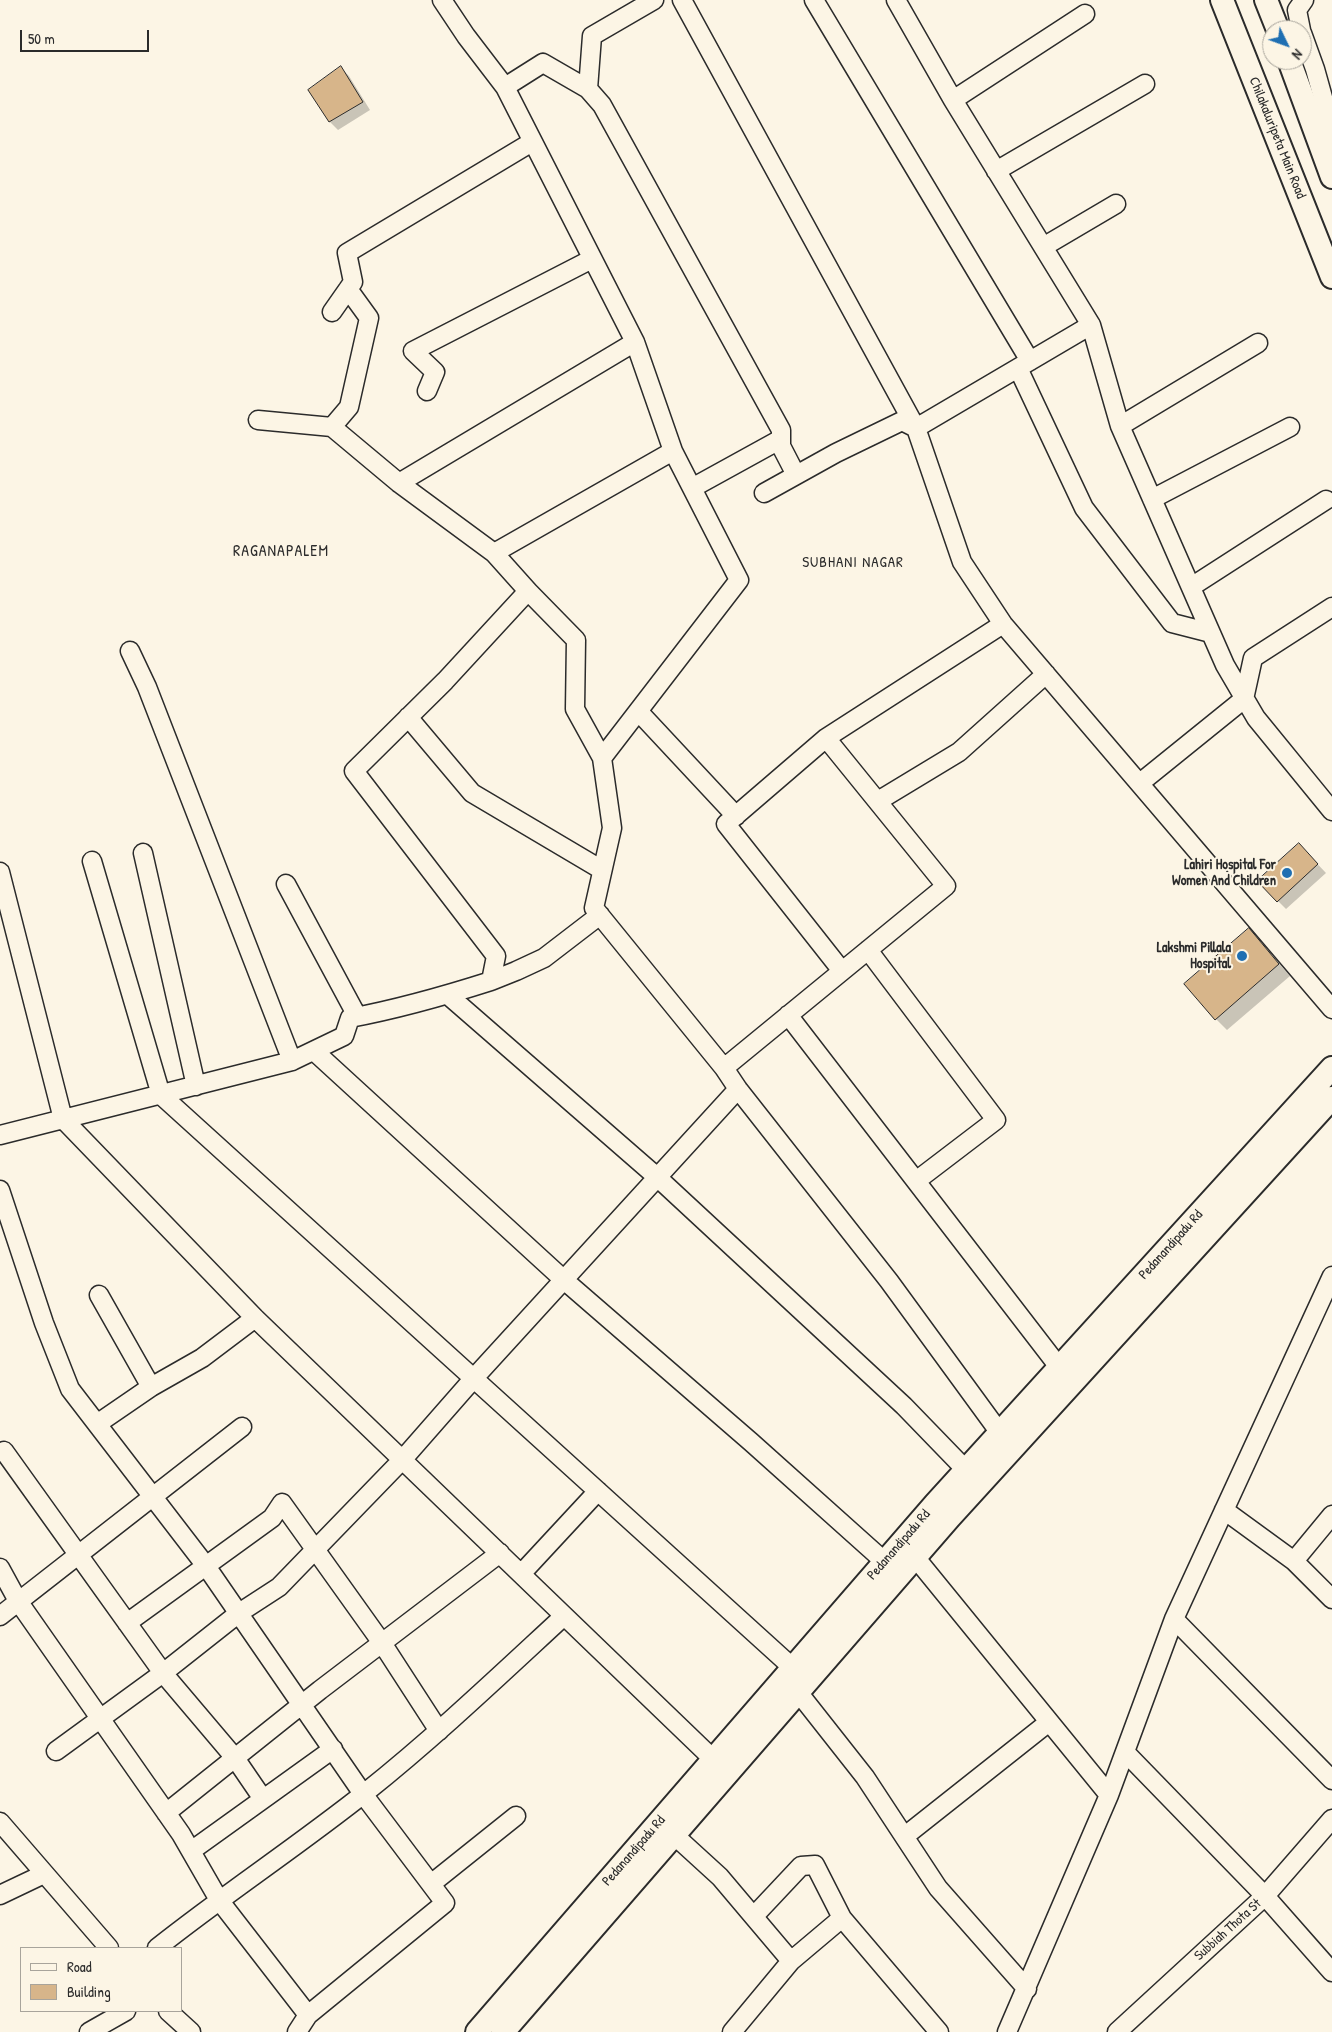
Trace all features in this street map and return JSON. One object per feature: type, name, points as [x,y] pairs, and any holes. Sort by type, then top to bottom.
[{"type":"main road","name":"Chilakaluripeta Main Road","points":[[1222,0],[1332,277]]},
{"type":"main road","points":[[1266,0],[1274,20]]},
{"type":"main road","points":[[1293,70],[1332,177]]},
{"type":"main road","name":"Pedanandipadu Rd","points":[[477,2032],[966,1470],[1332,1068]]},
{"type":"main road","name":"Pedanandipadu Rd","points":[[511,2029],[674,1835],[915,1557],[1332,1098]]},
{"type":"street","points":[[442,0],[504,87],[634,342],[673,451],[739,580],[602,758]]},
{"type":"street","points":[[588,89],[592,36],[654,0]]},
{"type":"street","points":[[682,0],[916,428],[962,562],[1004,624],[1332,1009]]},
{"type":"street","points":[[814,0],[1024,364],[1084,508],[1172,623],[1211,633]]},
{"type":"street","points":[[897,0],[953,100],[1091,325],[1120,426],[1225,665],[1256,718],[1332,811]]},
{"type":"street","points":[[1299,20],[1297,10],[1304,0]]},
{"type":"street","points":[[953,100],[1085,14]]},
{"type":"street","points":[[1312,60],[1330,126],[1321,147]]},
{"type":"street","points":[[504,87],[543,63],[588,89],[602,105],[781,430],[781,446],[796,475]]},
{"type":"street","points":[[996,171],[1145,84]]},
{"type":"street","points":[[332,312],[353,282],[347,253],[532,142]]},
{"type":"street","points":[[1043,247],[1116,204]]},
{"type":"street","points":[[427,390],[435,372],[413,351],[592,259]]},
{"type":"street","points":[[332,426],[350,407],[369,318],[348,289]]},
{"type":"street","points":[[916,428],[1091,325]]},
{"type":"street","points":[[399,483],[634,342]]},
{"type":"street","points":[[1120,426],[1258,344]]},
{"type":"street","points":[[258,420],[332,426],[399,483],[494,553],[576,640],[575,709],[602,758],[612,828],[594,908],[724,1068],[738,1089],[889,1281],[1000,1433]]},
{"type":"street","points":[[764,493],[902,421],[916,428]]},
{"type":"street","points":[[1152,499],[1290,426]]},
{"type":"street","points":[[692,488],[781,439]]},
{"type":"street","points":[[494,553],[673,451]]},
{"type":"street","points":[[1191,587],[1326,500]]},
{"type":"street","points":[[491,980],[496,956],[354,770],[445,681],[528,591]]},
{"type":"street","points":[[1140,783],[1244,698],[1252,658],[1332,607]]},
{"type":"street","points":[[842,971],[726,824],[826,738],[1004,624]]},
{"type":"street","points":[[130,650],[292,1061]]},
{"type":"street","points":[[878,801],[959,752],[1046,674]]},
{"type":"street","points":[[638,711],[736,816]]},
{"type":"street","points":[[408,717],[472,793],[602,870]]},
{"type":"street","points":[[724,1068],[946,886],[826,738]]},
{"type":"street","points":[[143,853],[196,1086]]},
{"type":"street","points":[[92,861],[161,1095],[793,1668]]},
{"type":"street","points":[[0,872],[63,1119],[256,1318],[714,1759]]},
{"type":"street","points":[[286,884],[357,1016]]},
{"type":"street","points":[[0,1135],[292,1061],[344,1036],[350,1018],[448,994],[516,972],[544,958],[600,915]]},
{"type":"street","points":[[868,950],[996,1120],[916,1181]]},
{"type":"street","points":[[448,994],[657,1177],[904,1406],[966,1470]]},
{"type":"street","points":[[788,1015],[1059,1368]]},
{"type":"street","points":[[314,1051],[564,1280],[751,1442],[885,1562]]},
{"type":"street","points":[[56,1751],[163,1673],[239,1613],[279,1587],[403,1459],[474,1378],[738,1089]]},
{"type":"street","points":[[0,1190],[44,1323],[70,1389],[206,1566],[303,1704],[363,1794],[445,1903],[308,2016],[297,2032]]},
{"type":"street","points":[[1007,2032],[1109,1795],[1174,1619],[1330,1284]]},
{"type":"street","points":[[99,1295],[151,1387]]},
{"type":"street","points":[[97,1424],[151,1387],[202,1358],[256,1318]]},
{"type":"street","points":[[0,1616],[242,1427]]},
{"type":"street","points":[[4,1451],[163,1673],[235,1758],[263,1799]]},
{"type":"street","points":[[521,1574],[598,1491]]},
{"type":"street","points":[[128,1623],[272,1518],[282,1503],[314,1551],[382,1643],[439,1731]]},
{"type":"street","points":[[1224,1510],[1294,1561],[1332,1599]]},
{"type":"street","points":[[1294,1561],[1332,1515]]},
{"type":"street","points":[[166,1813],[303,1704],[500,1553]]},
{"type":"street","points":[[915,1557],[1109,1795]]},
{"type":"street","points":[[0,1568],[18,1601],[166,1813],[191,1851],[219,1900],[308,2016]]},
{"type":"street","points":[[158,1947],[363,1794],[439,1731],[564,1616]]},
{"type":"street","points":[[1174,1619],[1332,1780]]},
{"type":"street","points":[[798,1692],[865,1777],[938,1888],[1027,1988]]},
{"type":"street","points":[[905,1836],[1048,1722]]},
{"type":"street","points":[[191,1851],[333,1749]]},
{"type":"street","points":[[1125,1752],[1265,1896],[1332,1972]]},
{"type":"street","points":[[431,1884],[516,1816]]},
{"type":"street","name":"Subbiah Thota St","points":[[1117,2032],[1265,1896],[1332,1820]]},
{"type":"street","points":[[0,1822],[108,1947]]},
{"type":"street","points":[[674,1835],[720,1877],[792,1962]]},
{"type":"street","points":[[754,1916],[801,1866],[815,1865],[842,1918],[939,2032]]},
{"type":"street","points":[[0,1895],[44,1874]]},
{"type":"street","points":[[732,2032],[792,1962],[842,1918]]},
{"type":"street","points":[[89,2032],[124,2012]]},
{"type":"street","points":[[169,2012],[191,2032]]},
{"type":"building","points":[[341,66],[363,102],[329,122],[308,90]]},
{"type":"building","points":[[1299,843],[1318,864],[1277,902],[1257,881]]},
{"type":"building","points":[[1249,928],[1279,964],[1215,1020],[1184,984]]},
{"type":"place","name":"Lahiri Hospital For Women And Children","points":[[1287,873]]},
{"type":"place","name":"Lakshmi Pillala Hospital","points":[[1242,956]]},
{"type":"district","name":"RAGANAPALEM","points":[[281,552]]},
{"type":"district","name":"SUBHANI NAGAR","points":[[853,563]]}]
